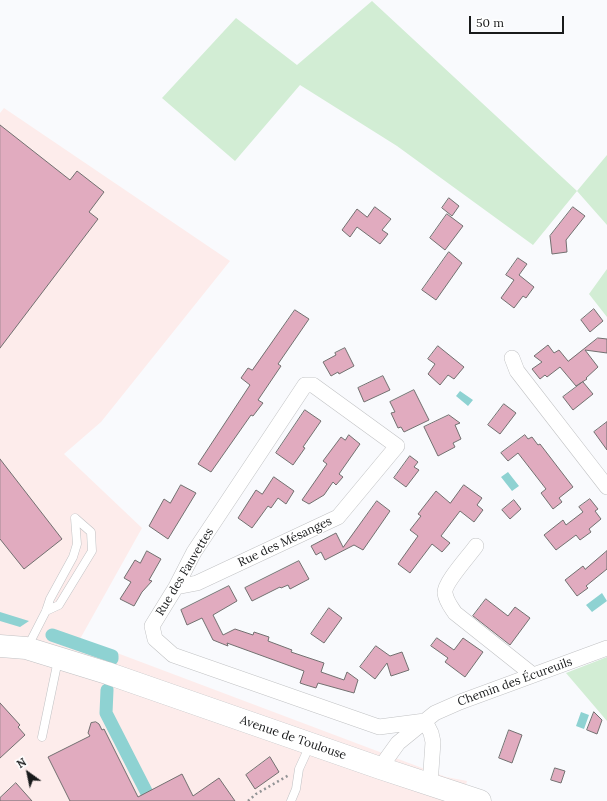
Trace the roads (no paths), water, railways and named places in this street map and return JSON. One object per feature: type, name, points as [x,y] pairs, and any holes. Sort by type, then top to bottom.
[{"type":"main road","points":[[0,634],[26,648]]},
{"type":"main road","points":[[0,646],[26,648]]},
{"type":"main road","name":"Avenue de Toulouse","points":[[26,648],[107,673],[310,744],[480,801]]},
{"type":"street","points":[[512,358],[517,371],[607,488]]},
{"type":"street","name":"Rue des Mésanges","points":[[176,587],[196,583],[338,517],[397,446],[313,385],[305,385]]},
{"type":"street","name":"Rue des Fauvettes","points":[[305,385],[194,552],[176,587],[152,626],[155,639],[173,655],[379,727],[425,721]]},
{"type":"street","points":[[476,546],[448,583],[445,592],[448,603],[455,613],[533,675]]},
{"type":"street","name":"Chemin des Écureuils","points":[[380,768],[398,744],[435,713],[460,702],[607,648]]},
{"type":"street","points":[[425,721],[431,733],[433,742],[430,785]]},
{"type":"lane","points":[[26,648],[73,557],[77,544],[75,518],[91,532],[92,551],[59,604],[46,611]]},
{"type":"lane","points":[[42,737],[59,658]]},
{"type":"lane","points":[[291,801],[296,789],[299,769],[310,744]]},
{"type":"water","points":[[460,391],[473,400],[468,406],[456,396]]},
{"type":"water","points":[[508,472],[519,486],[512,491],[501,477]]},
{"type":"water","points":[[602,593],[607,601],[592,612],[586,605]]},
{"type":"water","points":[[0,612],[29,621],[20,627],[0,621]]},
{"type":"water","points":[[581,712],[589,715],[584,729],[576,726]]},
{"type":"waterway","points":[[52,635],[112,656],[112,659]]},
{"type":"waterway","points":[[107,690],[106,713],[151,801]]}]
